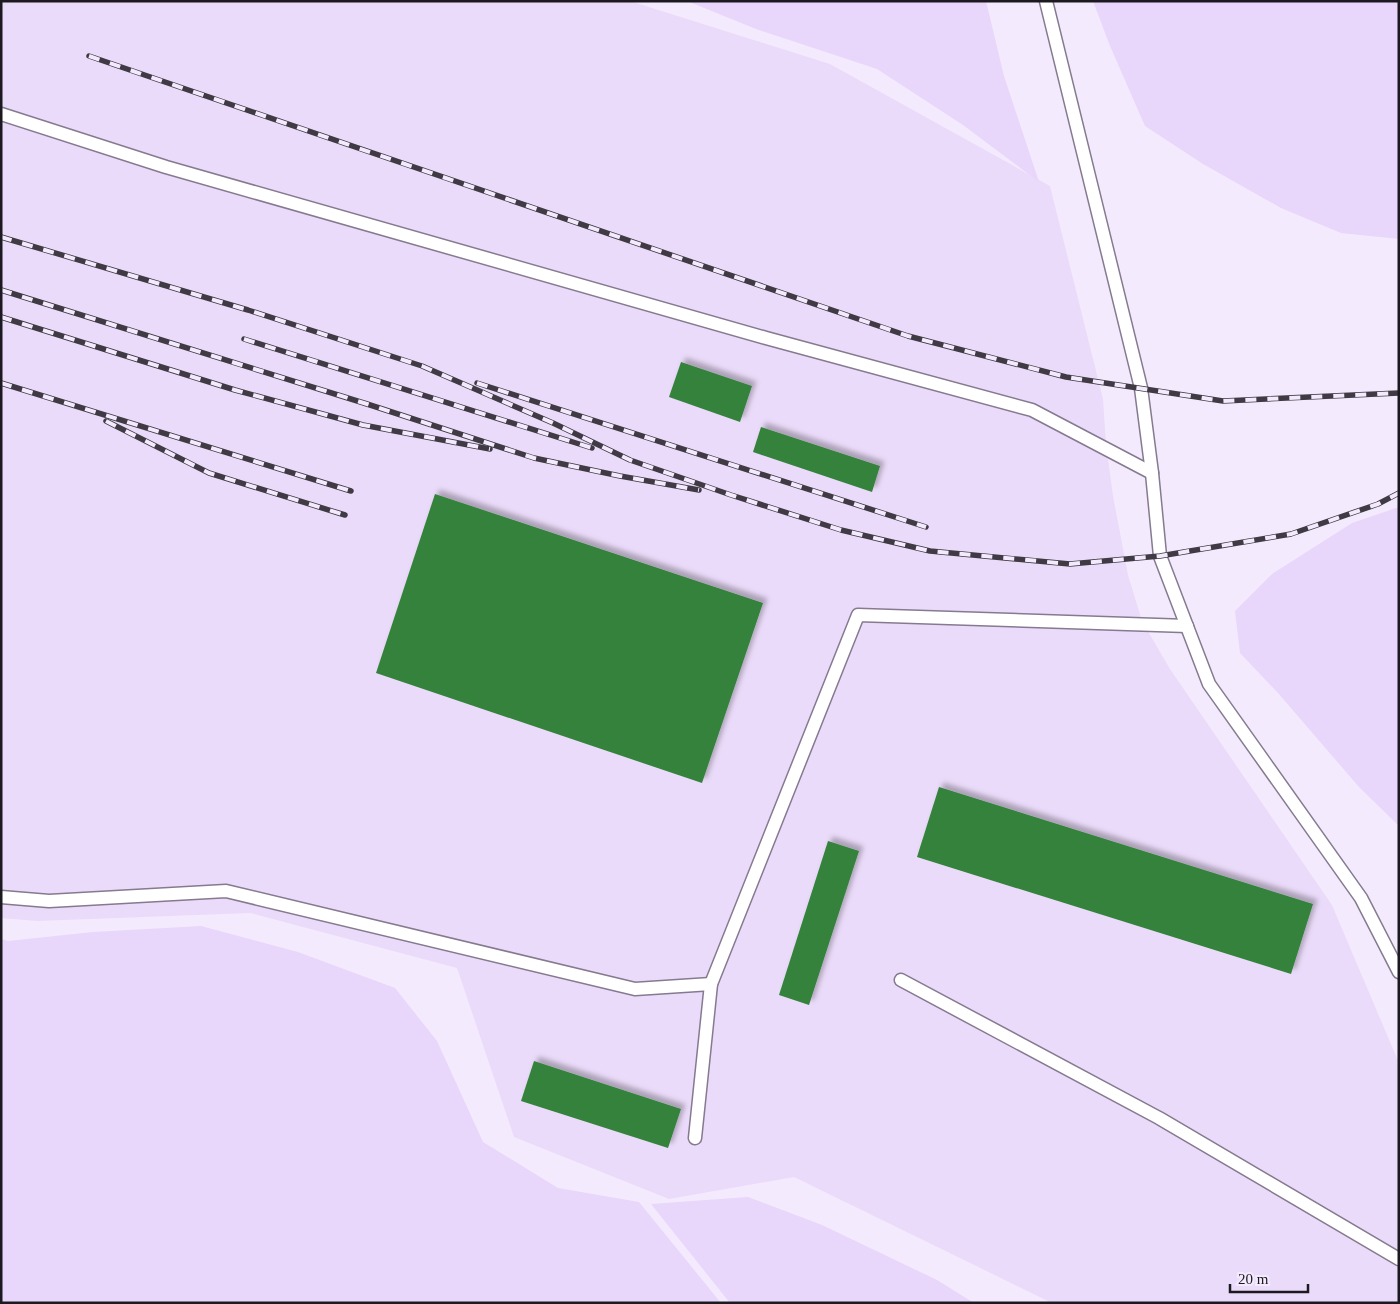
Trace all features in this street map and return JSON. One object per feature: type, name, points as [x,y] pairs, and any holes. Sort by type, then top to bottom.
[{"type":"lane","points":[[1046,1],[1140,388],[1152,473],[1160,556],[1209,684],[1361,898],[1399,972]]},
{"type":"lane","points":[[1,114],[166,168],[756,336],[1032,410],[1152,473]]},
{"type":"lane","points":[[695,1138],[711,984],[858,615],[1187,626]]},
{"type":"lane","points":[[1,897],[50,901],[226,891],[635,989],[711,984]]},
{"type":"lane","points":[[901,980],[1160,1118],[1399,1259]]},
{"type":"shaded area","points":[[1,1],[630,1],[830,64],[1050,186],[1103,399],[1106,444],[1113,496],[1128,575],[1142,621],[1170,669],[1332,905],[1399,1063],[1399,1303],[1052,1303],[794,1177],[669,1199],[514,1137],[457,968],[250,913],[37,921],[1,918]]},
{"type":"shaded area","points":[[687,1],[986,1],[1004,76],[1039,182],[963,125],[877,69],[756,29]]},
{"type":"shaded area","points":[[1093,1],[1399,1],[1399,239],[1341,233],[1281,208],[1203,164],[1145,126],[1110,46]]},
{"type":"shaded area","points":[[1399,507],[1399,826],[1359,787],[1278,693],[1240,653],[1235,611],[1272,574],[1352,523]]},
{"type":"shaded area","points":[[201,926],[298,952],[395,988],[437,1041],[483,1142],[558,1188],[639,1202],[721,1303],[1,1303],[1,939],[8,941],[93,932]]},
{"type":"shaded area","points":[[748,1197],[822,1225],[937,1280],[974,1303],[730,1303],[651,1204]]},
{"type":"building","points":[[681,362],[752,386],[740,422],[669,397]]},
{"type":"building","points":[[761,427],[880,466],[872,492],[753,452]]},
{"type":"building","points":[[435,494],[763,603],[702,783],[376,673]]},
{"type":"building","points":[[939,787],[1313,904],[1291,974],[917,857]]},
{"type":"building","points":[[828,841],[859,851],[809,1005],[779,995]]},
{"type":"building","points":[[534,1061],[681,1109],[668,1148],[521,1101]]},
{"type":"railway","points":[[89,56],[908,336],[1066,377],[1223,401],[1399,393]]},
{"type":"railway","points":[[1,237],[248,310],[422,366],[553,423],[630,460],[841,530],[930,551],[1070,564],[1160,556],[1291,534],[1378,504],[1399,493]]},
{"type":"railway","points":[[1,290],[534,458],[699,490]]},
{"type":"railway","points":[[1,317],[235,390],[363,425],[490,449]]},
{"type":"railway","points":[[244,339],[592,448]]},
{"type":"railway","points":[[1,383],[351,491]]},
{"type":"railway","points":[[477,383],[926,527]]},
{"type":"railway","points":[[106,421],[209,473],[345,515]]}]
